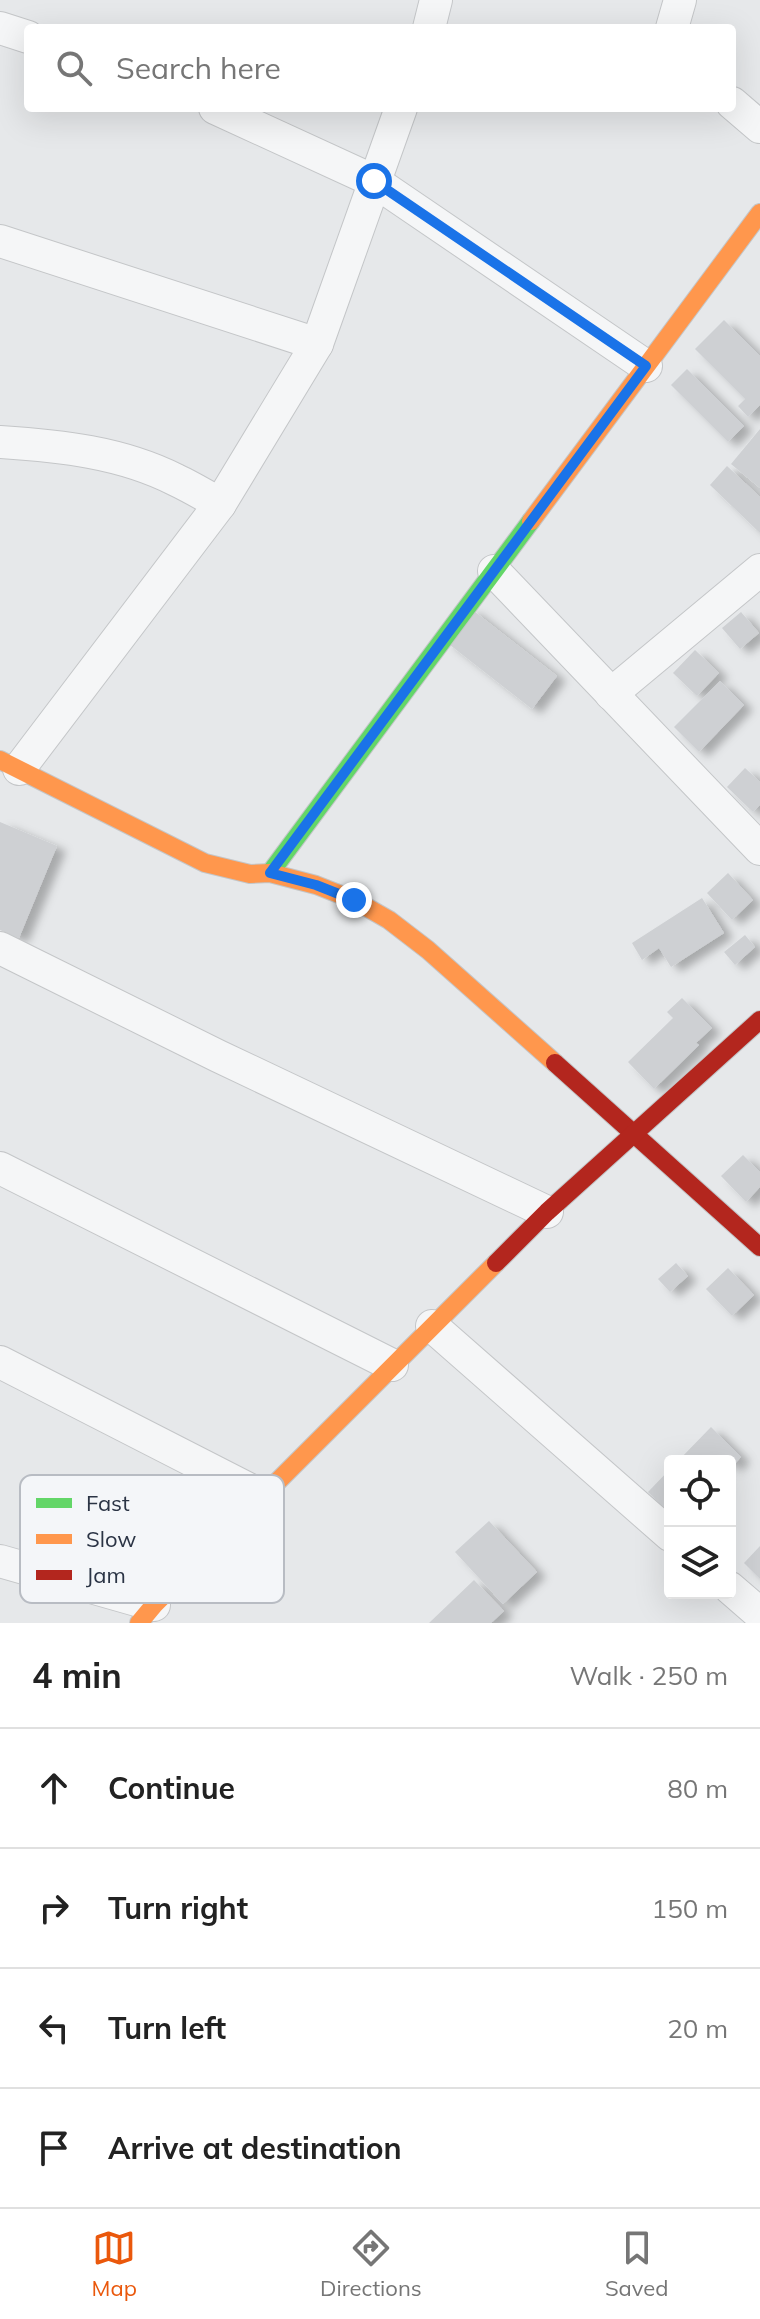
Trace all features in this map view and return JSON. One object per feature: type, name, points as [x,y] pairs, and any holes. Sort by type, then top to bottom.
[{"type":"street","points":[[430,24],[436,0]]},
{"type":"street","points":[[673,24],[680,0]]},
{"type":"street","points":[[0,28],[24,36]]},
{"type":"street","points":[[736,106],[760,127]]},
{"type":"street","points":[[224,112],[374,181],[646,366]]},
{"type":"street","points":[[400,112],[317,344],[220,504],[9,765],[205,863],[250,874],[270,873],[316,885],[354,900],[389,920],[428,950],[760,1247]]},
{"type":"street","points":[[270,873],[760,213]]},
{"type":"street","points":[[0,241],[317,344]]},
{"type":"street","points":[[0,442],[65,447],[116,458],[175,479],[220,504]]},
{"type":"street","points":[[611,694],[760,570]]},
{"type":"street","points":[[494,571],[760,849]]},
{"type":"street","points":[[0,948],[218,1056],[547,1212]]},
{"type":"street","points":[[284,1476],[547,1212],[760,1020]]},
{"type":"street","points":[[0,1168],[392,1365]]},
{"type":"street","points":[[432,1326],[664,1530]]},
{"type":"street","points":[[0,1362],[221,1475]]},
{"type":"street","points":[[0,1561],[20,1568]]},
{"type":"street","points":[[736,1593],[760,1614]]},
{"type":"street","points":[[116,1603],[147,1614]]},
{"type":"building","points":[[724,320],[760,356],[760,405],[748,417],[738,406],[745,399],[695,349]]},
{"type":"building","points":[[687,369],[744,426],[728,442],[671,385]]},
{"type":"building","points":[[760,429],[760,488],[731,464]]},
{"type":"building","points":[[727,466],[760,497],[760,533],[710,485]]},
{"type":"building","points":[[470,608],[557,676],[532,709],[445,641]]},
{"type":"building","points":[[741,612],[759,633],[740,649],[722,628]]},
{"type":"building","points":[[695,650],[719,673],[697,696],[673,673]]},
{"type":"building","points":[[720,681],[744,705],[699,752],[674,727]]},
{"type":"building","points":[[745,768],[760,782],[760,805],[753,812],[727,787]]},
{"type":"building","points":[[0,822],[57,846],[19,938],[0,930]]},
{"type":"building","points":[[728,873],[753,900],[732,920],[707,893]]},
{"type":"building","points":[[702,898],[724,933],[671,967],[659,948],[642,960],[632,943]]},
{"type":"building","points":[[745,935],[755,947],[735,965],[724,952]]},
{"type":"building","points":[[682,998],[712,1028],[654,1089],[628,1062],[673,1018],[667,1012]]},
{"type":"building","points":[[743,1155],[760,1172],[760,1187],[746,1202],[721,1176]]},
{"type":"building","points":[[676,1263],[688,1276],[670,1292],[658,1279]]},
{"type":"building","points":[[728,1268],[754,1295],[732,1316],[706,1289]]},
{"type":"building","points":[[711,1427],[741,1457],[736,1462],[736,1455],[684,1455]]},
{"type":"building","points":[[664,1475],[664,1508],[648,1492]]},
{"type":"building","points":[[489,1521],[537,1572],[503,1604],[455,1552]]},
{"type":"building","points":[[760,1546],[760,1579],[744,1563]]},
{"type":"building","points":[[474,1580],[504,1611],[491,1623],[429,1623]]},
{"type":"traffic: fast","points":[[270,873],[531,521]]},
{"type":"traffic: slow","points":[[531,521],[760,213]]},
{"type":"traffic: slow","points":[[0,760],[205,863],[250,874],[270,873],[316,885],[354,900],[389,920],[428,950],[555,1063]]},
{"type":"traffic: slow","points":[[284,1475],[496,1263]]},
{"type":"traffic: slow","points":[[139,1623],[156,1603]]},
{"type":"traffic: jam","points":[[496,1263],[547,1212],[760,1020]]},
{"type":"traffic: jam","points":[[555,1063],[760,1247]]},
{"type":"route","points":[[354,900],[316,885],[270,873],[646,366],[374,181]]}]
